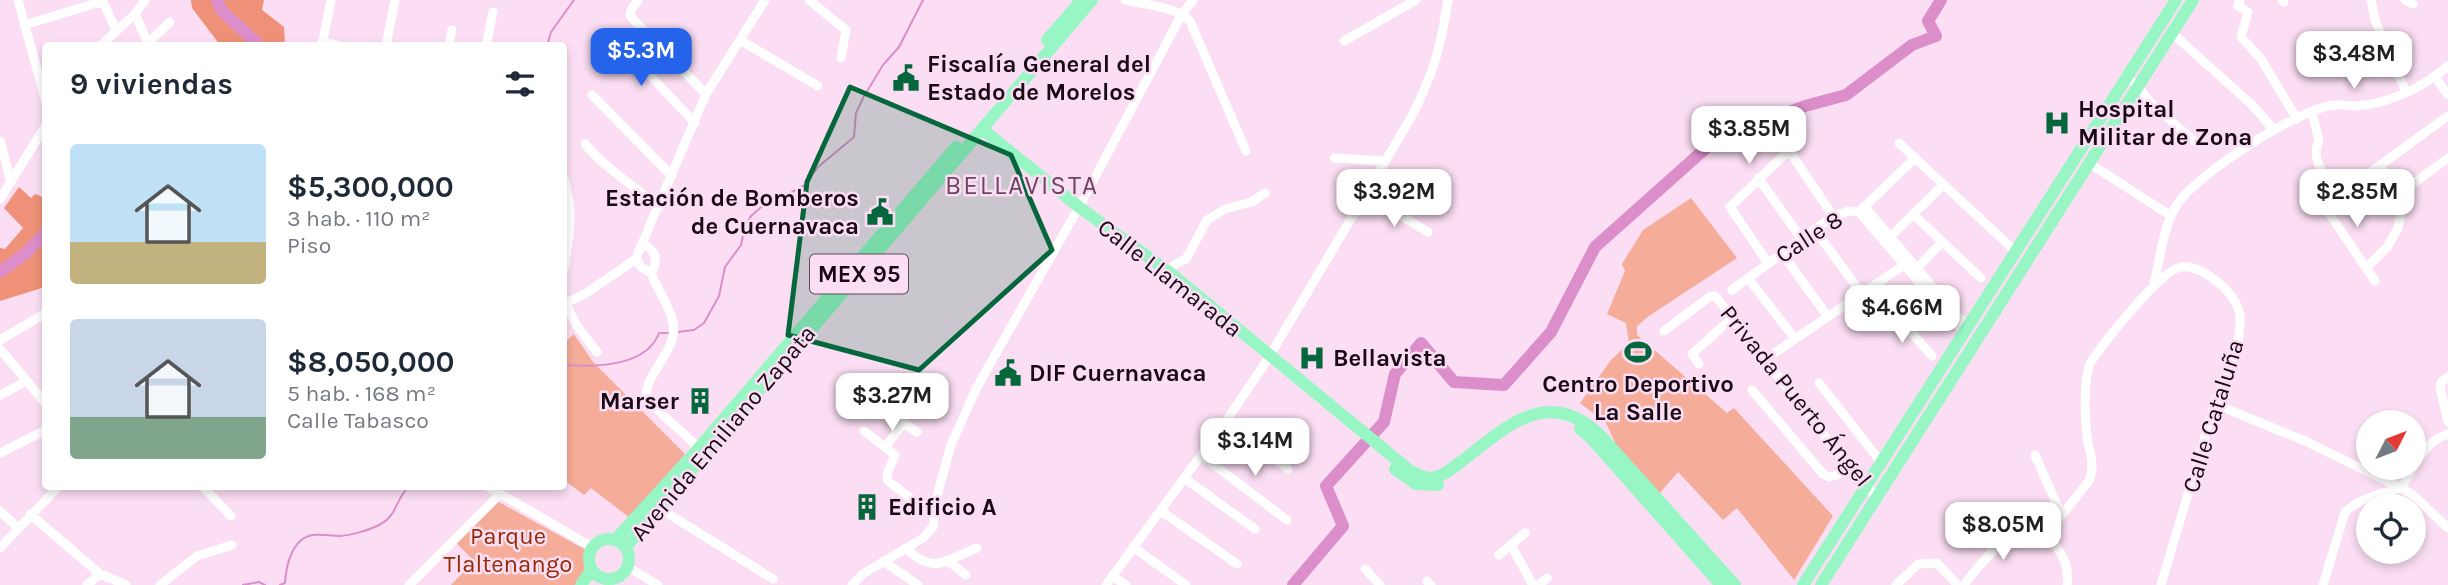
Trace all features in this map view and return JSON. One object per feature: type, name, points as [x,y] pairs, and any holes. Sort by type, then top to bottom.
[{"type":"main road","name":"Avenida Emiliano Zapata","points":[[806,329],[982,130],[1063,28],[1081,0]]},
{"type":"main road","name":"Avenida Emiliano Zapata","points":[[620,543],[703,451],[1063,28],[1092,0]]},
{"type":"main road","points":[[1803,585],[2176,0]]},
{"type":"main road","points":[[1821,585],[2193,0]]},
{"type":"main road","name":"Calle Llamarada","points":[[982,130],[1079,207],[1169,272],[1321,400],[1337,417],[1407,473],[1427,478],[1441,475],[1506,426],[1526,415],[1557,412],[1586,423],[1601,436],[1691,544]]},
{"type":"main road","points":[[2030,230],[2042,237]]},
{"type":"main road","name":"Avenida Emiliano Zapata","points":[[620,543],[659,508],[703,451]]},
{"type":"main road","points":[[581,585],[595,577],[616,578],[628,567],[629,553],[620,543],[602,540],[592,548],[589,558],[595,577]]},
{"type":"main road","points":[[1691,544],[1721,585]]},
{"type":"main road","points":[[1691,544],[1735,585]]},
{"type":"street","points":[[18,0],[24,25],[42,73]]},
{"type":"street","points":[[104,42],[135,14],[145,0]]},
{"type":"street","points":[[322,42],[331,0]]},
{"type":"street","points":[[387,42],[395,0]]},
{"type":"street","points":[[638,0],[630,16],[706,94]]},
{"type":"street","points":[[809,0],[846,30],[841,58]]},
{"type":"street","points":[[1125,0],[1171,9],[1190,21],[1246,152]]},
{"type":"street","points":[[853,585],[863,574],[929,533],[951,445],[977,387],[1079,207],[1182,14],[1193,0]]},
{"type":"street","points":[[1345,41],[1416,0]]},
{"type":"street","points":[[1106,585],[1226,421],[1385,161],[1428,86],[1441,46],[1448,0]]},
{"type":"street","points":[[2240,0],[2238,6],[2248,12],[2241,37],[2261,59],[2297,119]]},
{"type":"street","points":[[2371,0],[2375,20],[2406,92]]},
{"type":"street","points":[[567,303],[636,259],[706,94],[763,1]]},
{"type":"street","points":[[24,25],[97,3],[104,4],[116,30]]},
{"type":"street","points":[[487,42],[493,12]]},
{"type":"street","points":[[135,14],[147,42]]},
{"type":"street","points":[[150,42],[170,22]]},
{"type":"street","points":[[450,42],[452,30]]},
{"type":"street","points":[[610,33],[695,123]]},
{"type":"street","points":[[2172,33],[2251,104],[2274,130]]},
{"type":"street","points":[[740,40],[818,86]]},
{"type":"street","points":[[2045,536],[2089,481],[2093,472],[2086,415],[2087,373],[2090,363],[2154,285],[2171,216],[2179,201],[2195,185],[2274,130],[2312,112],[2335,105],[2376,103],[2406,92],[2435,77],[2448,66]]},
{"type":"street","points":[[2126,77],[2196,142]]},
{"type":"street","points":[[2435,77],[2448,95]]},
{"type":"street","points":[[592,95],[672,176]]},
{"type":"street","points":[[2312,112],[2319,141],[2315,148],[2318,164],[2338,197]]},
{"type":"street","points":[[2324,206],[2448,116]]},
{"type":"street","points":[[0,199],[42,132]]},
{"type":"street","points":[[0,141],[11,183]]},
{"type":"street","points":[[1899,143],[2015,251]]},
{"type":"street","points":[[585,144],[599,161],[625,178],[659,207]]},
{"type":"street","points":[[1768,263],[1730,207],[1758,178],[1789,153],[1833,216]]},
{"type":"street","points":[[1334,158],[1385,161]]},
{"type":"street","name":"Calle 8","points":[[1732,290],[1833,216],[1862,210],[1915,158]]},
{"type":"street","points":[[2366,268],[2388,246],[2398,228],[2406,189],[2448,158]]},
{"type":"street","points":[[2089,163],[2171,216]]},
{"type":"street","points":[[2379,166],[2390,182]]},
{"type":"street","points":[[1758,178],[1802,239]]},
{"type":"street","points":[[1891,236],[1943,184]]},
{"type":"street","points":[[567,189],[571,204],[567,249]]},
{"type":"street","points":[[2314,191],[2375,281]]},
{"type":"street","points":[[1169,272],[1174,265],[1186,259],[1207,220],[1225,209],[1252,202],[1265,193]]},
{"type":"street","points":[[1365,194],[1428,232]]},
{"type":"street","points":[[1862,210],[1891,236],[1967,328]]},
{"type":"street","points":[[1862,210],[1953,322],[1967,328]]},
{"type":"street","points":[[1913,214],[1980,278]]},
{"type":"street","points":[[1815,230],[1862,294]]},
{"type":"street","points":[[1917,268],[1942,243]]},
{"type":"street","points":[[643,244],[654,253],[655,267],[651,273]]},
{"type":"street","points":[[1782,254],[1828,317]]},
{"type":"street","points":[[636,259],[640,267],[651,273],[673,319],[674,337],[645,389],[646,399],[703,451]]},
{"type":"street","points":[[1776,352],[1904,265]]},
{"type":"street","name":"Calle Cataluña","points":[[2154,285],[2180,267],[2192,268],[2209,275],[2235,300],[2241,322],[2161,585]]},
{"type":"street","points":[[1748,278],[1795,339]]},
{"type":"street","points":[[1929,295],[1899,318],[1932,356]]},
{"type":"street","name":"Privada Puerto Ángel","points":[[1664,331],[1714,296],[1865,487],[1878,495]]},
{"type":"street","points":[[567,306],[577,326],[597,352]]},
{"type":"street","points":[[0,340],[42,315]]},
{"type":"street","points":[[1699,363],[1692,354],[1732,318]]},
{"type":"street","points":[[0,349],[42,399]]},
{"type":"street","points":[[2448,377],[2442,381],[2440,387],[2448,422]]},
{"type":"street","points":[[0,395],[27,382]]},
{"type":"street","points":[[1819,383],[1881,461]]},
{"type":"street","points":[[1752,390],[1823,474],[1829,477],[1852,471]]},
{"type":"street","points":[[2215,404],[2305,441],[2401,488],[2413,495],[2448,528]]},
{"type":"street","points":[[1226,421],[1287,469]]},
{"type":"street","points":[[886,447],[904,423],[917,432]]},
{"type":"street","points":[[0,453],[42,431]]},
{"type":"street","points":[[864,431],[894,455],[887,474],[888,481],[935,517]]},
{"type":"street","points":[[2323,585],[2345,512],[2351,506],[2373,496],[2401,488],[2428,444],[2437,437],[2448,434]]},
{"type":"street","points":[[1201,455],[1286,520]]},
{"type":"street","points":[[2035,455],[2061,514]]},
{"type":"street","points":[[1185,478],[1255,529]]},
{"type":"street","points":[[0,548],[55,490]]},
{"type":"street","points":[[206,490],[231,516]]},
{"type":"street","points":[[494,490],[592,548]]},
{"type":"street","points":[[409,585],[500,494]]},
{"type":"street","points":[[659,508],[772,579]]},
{"type":"street","points":[[0,511],[18,528]]},
{"type":"street","points":[[1161,511],[1237,564]]},
{"type":"street","points":[[30,514],[100,574],[126,585]]},
{"type":"street","points":[[1964,585],[2001,543],[2017,533],[2034,532],[2045,536],[2064,558],[2068,570],[2067,585]]},
{"type":"street","points":[[1499,555],[1525,533]]},
{"type":"street","points":[[160,585],[197,556],[232,545]]},
{"type":"street","points":[[1511,545],[1533,585]]},
{"type":"street","points":[[1133,547],[1186,585]]},
{"type":"street","points":[[905,548],[925,564],[933,565],[976,548]]},
{"type":"street","points":[[947,559],[967,575]]},
{"type":"street","points":[[883,561],[918,585]]},
{"type":"street","points":[[1896,585],[1918,564],[1937,563],[1958,585]]},
{"type":"street","points":[[628,567],[658,585]]},
{"type":"street","points":[[1365,569],[1380,585]]},
{"type":"street","points":[[88,585],[100,574]]},
{"type":"street","points":[[1112,576],[1126,585]]},
{"type":"street","points":[[1539,585],[1547,578]]},
{"type":"highlighted area","points":[[850,87],[1011,155],[1052,250],[919,370],[788,335],[807,182]]},
{"type":"green space","name":"Centro Deportivo La Salle","points":[[1691,198],[1737,258],[1649,316],[1637,326],[1637,335],[1727,413],[1734,408],[1833,516],[1794,580],[1737,508],[1723,520],[1678,472],[1659,494],[1619,451],[1606,423],[1580,403],[1611,360],[1629,343],[1626,323],[1607,314],[1625,271],[1622,264],[1643,230]]},
{"type":"green space","points":[[574,334],[593,362],[685,454],[630,518],[591,488],[584,495],[567,482],[567,340]]},
{"type":"green space","name":"Parque Tlaltenango","points":[[497,501],[586,550],[587,568],[575,585],[451,585],[474,561],[456,543]]},
{"type":"shaded area","points":[[191,0],[264,0],[262,10],[284,27],[285,42],[218,42],[192,8]]},
{"type":"shaded area","points":[[19,187],[31,198],[35,194],[42,197],[42,288],[0,301],[0,248],[5,249],[23,228],[4,208]]},
{"type":"waterway","points":[[217,0],[222,11],[256,42]]},
{"type":"waterway","points":[[548,42],[551,32],[574,0]]},
{"type":"waterway","points":[[677,332],[694,330],[704,323],[719,296],[725,267],[741,245],[745,226],[751,216],[768,201],[783,197],[805,185],[818,167],[854,137],[856,113],[863,98],[883,65],[899,47],[923,0]]},
{"type":"waterway","points":[[1293,585],[1343,526],[1326,486],[1384,422],[1395,374],[1421,343],[1454,382],[1504,385],[1551,332],[1595,247],[1715,140],[1805,106],[1846,95],[1912,45],[1936,36],[1928,21],[1941,0]]},
{"type":"waterway","points":[[0,272],[25,254],[42,237]]},
{"type":"waterway","points":[[567,365],[603,365],[631,359],[652,345],[659,333],[668,333]]},
{"type":"waterway","points":[[280,585],[285,583],[289,561],[300,541],[313,535],[350,535],[381,524],[391,516],[405,490]]},
{"type":"waterway","points":[[243,585],[259,582],[265,585]]},
{"type":"place","name":"Fiscalía General del Estado de Morelos","points":[[906,78]]},
{"type":"place","name":"Hospital Militar de Zona","points":[[2057,123]]},
{"type":"place","name":"Estación de Bomberos de Cuernavaca","points":[[880,212]]},
{"type":"place","name":"Centro Deportivo La Salle","points":[[1638,352]]},
{"type":"place","name":"Bellavista","points":[[1312,358]]},
{"type":"place","name":"DIF Cuernavaca","points":[[1008,373]]},
{"type":"place","name":"Marser","points":[[700,401]]},
{"type":"place","name":"Edificio A","points":[[867,507]]},
{"type":"district","name":"BELLAVISTA","points":[[1022,185]]}]
